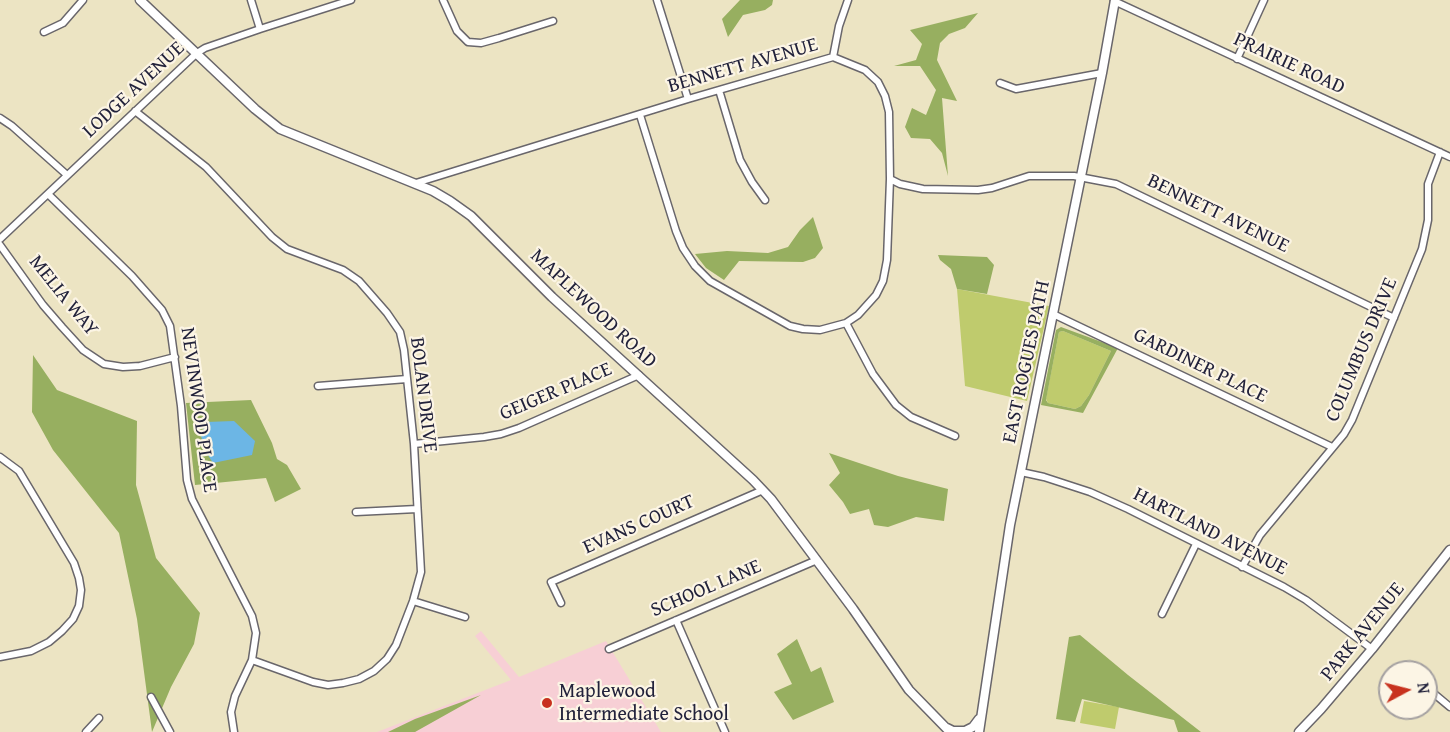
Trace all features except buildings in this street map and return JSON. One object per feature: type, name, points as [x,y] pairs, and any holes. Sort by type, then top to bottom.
[{"type":"street","points":[[44,32],[63,23],[83,0]]},
{"type":"street","name":"MAPLEWOOD ROAD","points":[[140,0],[255,109],[280,129],[415,184],[450,201],[471,216],[552,297],[762,490],[817,560],[909,690],[947,729]]},
{"type":"street","points":[[251,0],[260,29]]},
{"type":"street","name":"LODGE AVENUE","points":[[0,239],[197,53],[205,48],[260,29],[351,0]]},
{"type":"street","points":[[443,0],[457,31],[468,42],[481,43],[499,39],[553,21]]},
{"type":"street","points":[[657,0],[688,99]]},
{"type":"street","points":[[833,57],[839,26],[848,0]]},
{"type":"street","name":"PRAIRIE ROAD","points":[[1114,0],[1450,157]]},
{"type":"street","name":"EAST ROGUES PATH","points":[[979,732],[1010,525],[1102,73],[1114,0]]},
{"type":"street","points":[[1237,59],[1264,0]]},
{"type":"street","name":"BENNETT AVENUE","points":[[415,184],[688,99],[833,57],[865,70],[878,82],[889,112],[890,179],[900,184],[923,189],[978,190],[1029,176],[1081,177],[1116,184],[1394,318]]},
{"type":"street","points":[[1000,83],[1016,88],[1102,73]]},
{"type":"street","points":[[719,90],[740,160],[765,200]]},
{"type":"street","name":"BOLAN DRIVE","points":[[135,111],[206,166],[272,237],[287,249],[343,270],[359,281],[400,332],[404,350],[414,444],[421,572],[413,601],[396,645],[387,659],[374,671],[359,679],[328,685],[313,682],[252,660]]},
{"type":"street","points":[[640,115],[676,231],[683,248],[695,266],[710,280],[790,326],[820,330],[846,323],[866,307],[876,295],[883,280],[887,260],[890,179]]},
{"type":"street","points":[[0,118],[67,175]]},
{"type":"street","name":"COLUMBUS DRIVE","points":[[1242,567],[1260,535],[1344,434],[1353,420],[1426,234],[1428,184],[1440,152]]},
{"type":"street","name":"NEVINWOOD PLACE","points":[[48,194],[116,260],[162,310],[170,326],[190,489],[206,527],[252,616],[256,633],[252,660],[235,696],[231,712],[234,732]]},
{"type":"street","name":"MELIA WAY","points":[[0,245],[43,305],[62,327],[83,350],[104,364],[123,367],[140,366],[175,357]]},
{"type":"street","name":"GARDINER PLACE","points":[[1053,314],[1332,447]]},
{"type":"street","points":[[846,323],[873,374],[896,405],[911,417],[955,436]]},
{"type":"street","name":"GEIGER PLACE","points":[[414,444],[484,438],[501,434],[639,375]]},
{"type":"street","points":[[318,386],[407,379]]},
{"type":"street","points":[[0,457],[19,471],[74,563],[81,590],[79,606],[73,619],[49,642],[31,651],[0,657]]},
{"type":"street","name":"HARTLAND AVENUE","points":[[1021,472],[1090,492],[1242,567],[1306,600],[1372,649]]},
{"type":"street","name":"EVANS COURT","points":[[561,603],[551,582],[762,490]]},
{"type":"street","points":[[356,512],[417,509]]},
{"type":"street","points":[[1162,614],[1196,544]]},
{"type":"street","name":"PARK AVENUE","points":[[1299,732],[1372,649],[1450,550]]},
{"type":"street","name":"SCHOOL LANE","points":[[609,649],[817,560]]},
{"type":"street","points":[[413,601],[465,616]]},
{"type":"street","points":[[676,620],[725,732]]},
{"type":"street","points":[[1438,696],[1450,706]]},
{"type":"street","points":[[151,697],[170,732]]},
{"type":"street","points":[[947,729],[965,731],[972,727],[981,716]]},
{"type":"street","points":[[86,732],[99,718]]},
{"type":"shaded area","name":"Maplewood Intermediate School","points":[[481,631],[519,677],[606,641],[661,732],[377,732],[511,680],[475,636]]},
{"type":"green space","points":[[740,0],[773,0],[772,5],[765,10],[743,15],[728,37],[722,19]]},
{"type":"green space","points":[[978,13],[965,28],[949,34],[940,43],[937,60],[957,101],[942,98],[948,176],[942,153],[930,139],[911,138],[905,127],[912,108],[926,115],[936,90],[920,66],[894,66],[916,60],[922,44],[910,30]]},
{"type":"green space","points":[[813,217],[823,248],[815,258],[803,262],[739,261],[724,280],[706,268],[695,254],[727,251],[768,253],[788,247]]},
{"type":"green space","points":[[938,255],[987,257],[994,265],[987,294],[957,289],[951,269],[940,260]]},
{"type":"green space","points":[[957,289],[1049,306],[1027,401],[965,386]]},
{"type":"green space","points":[[1061,327],[1118,348],[1083,413],[1041,405],[1056,330]],"holes":[[[1063,331],[1111,351],[1081,406],[1075,409],[1048,403],[1046,400],[1059,332]]]},
{"type":"green space","points":[[1063,331],[1111,351],[1089,395],[1081,406],[1075,409],[1048,403],[1046,399],[1059,332]]},
{"type":"green space","points":[[33,355],[57,390],[137,421],[136,485],[156,558],[200,613],[194,644],[171,687],[152,732],[137,619],[119,533],[53,450],[32,412]]},
{"type":"green space","points":[[251,400],[272,443],[277,459],[287,465],[301,489],[275,502],[266,478],[195,485],[186,403]]},
{"type":"green space","points":[[829,453],[898,476],[948,489],[944,521],[916,517],[888,527],[874,525],[869,509],[850,514],[829,485],[840,473]]},
{"type":"green space","points":[[1080,635],[1201,732],[1178,732],[1174,720],[1082,699],[1075,722],[1056,719],[1069,637]]},
{"type":"green space","points":[[797,639],[811,672],[821,667],[834,702],[793,720],[774,692],[792,684],[777,654]]},
{"type":"green space","points":[[481,695],[415,732],[388,732],[415,719]]},
{"type":"green space","points":[[1084,701],[1119,707],[1115,729],[1080,723]]},
{"type":"water","points":[[234,421],[255,441],[252,455],[213,463],[206,452],[201,436],[206,422]]},
{"type":"place","name":"Maplewood Intermediate School","points":[[547,703]]}]
